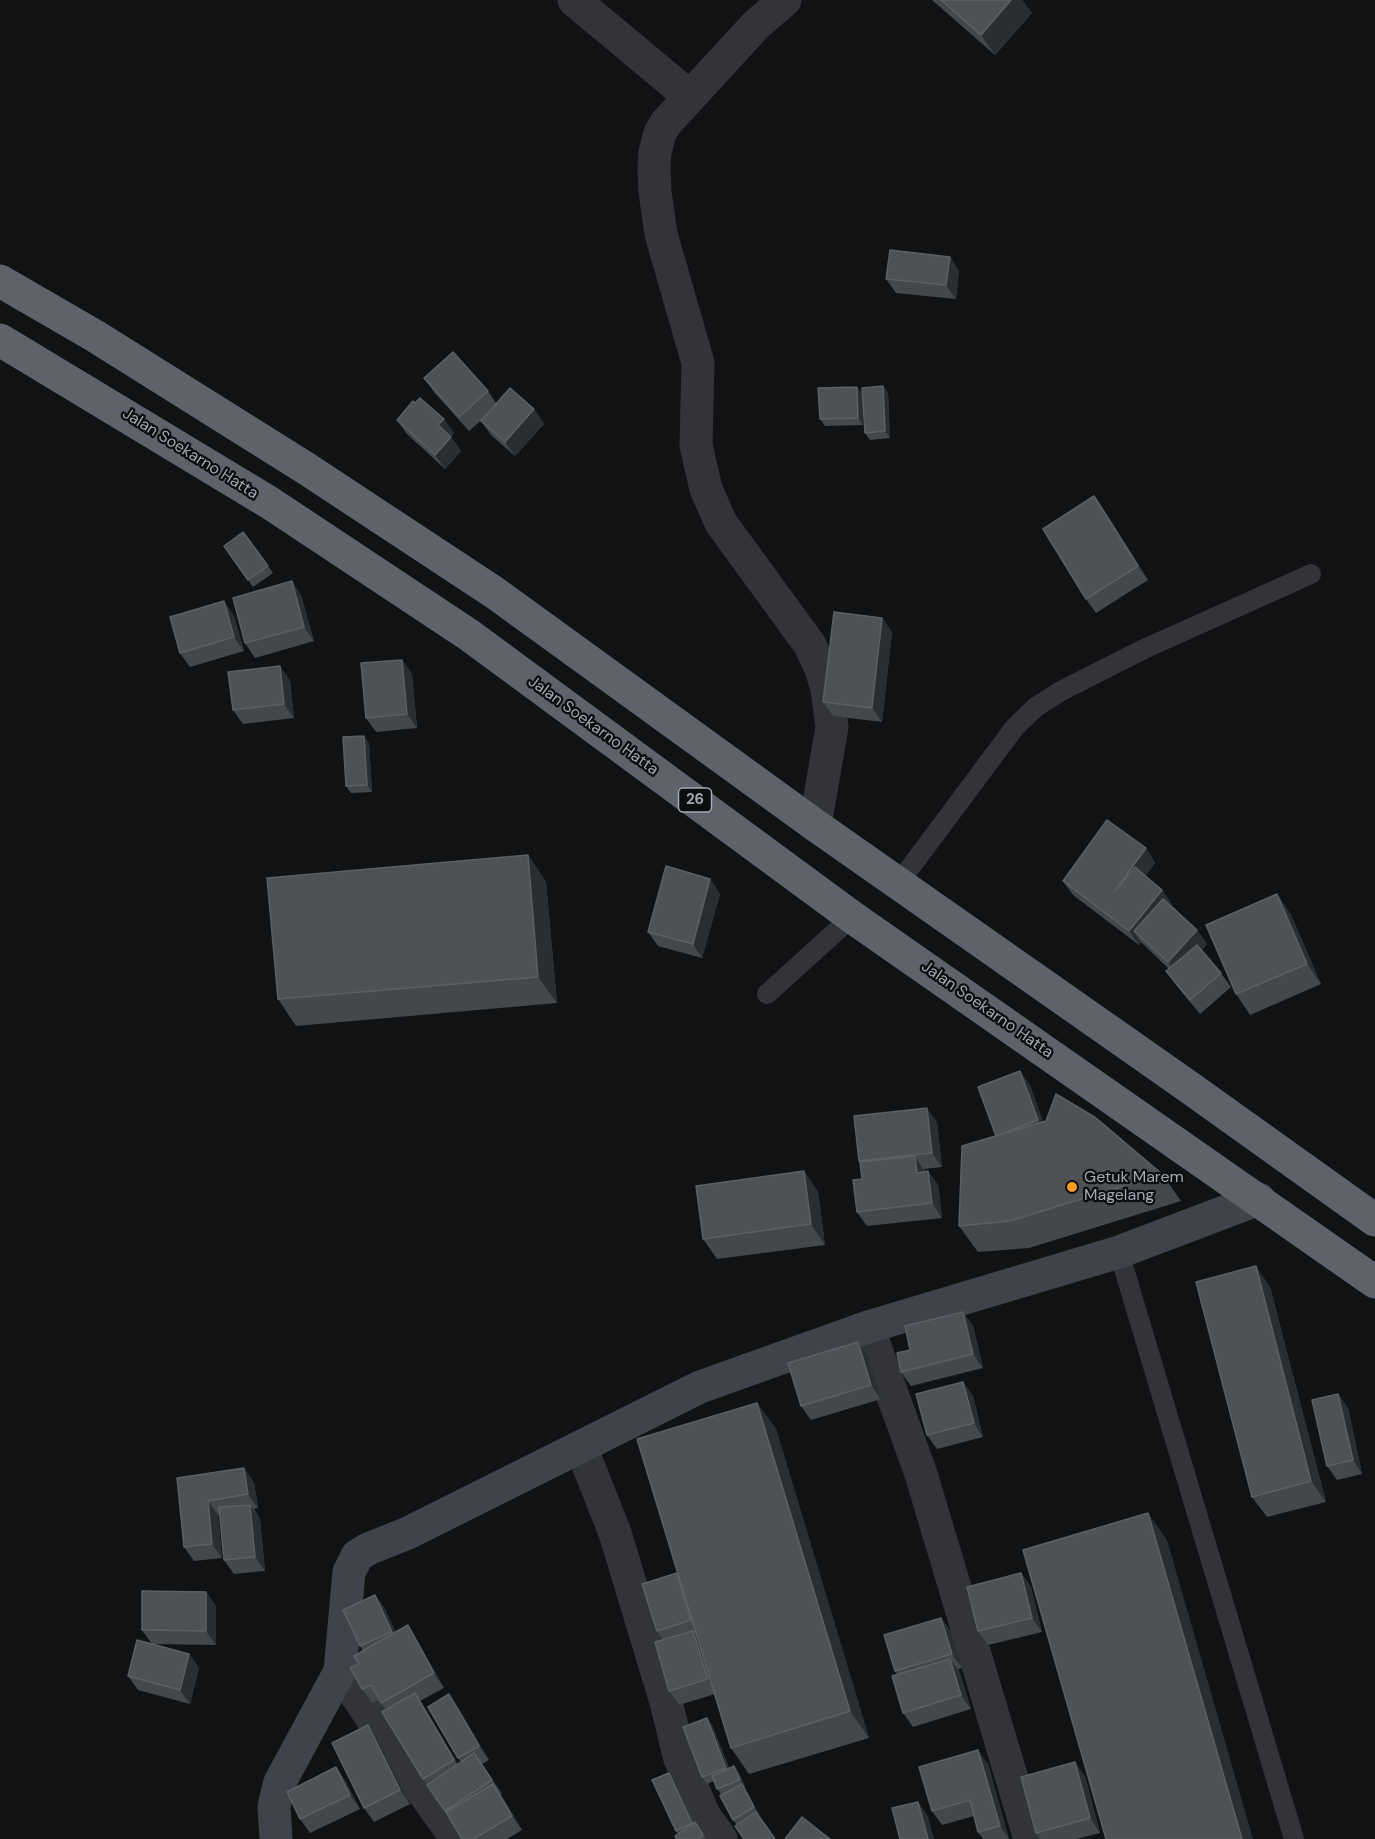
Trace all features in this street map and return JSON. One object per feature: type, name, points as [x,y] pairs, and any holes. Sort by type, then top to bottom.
[{"type":"highway","points":[[0,281],[95,336],[307,469],[495,593],[814,825],[1186,1084],[1375,1220]]},
{"type":"highway","name":"Jalan Soekarno Hatta","points":[[0,340],[270,503],[469,635],[852,916],[1375,1282]]},
{"type":"street","points":[[574,0],[689,96]]},
{"type":"street","points":[[785,0],[756,25],[666,123],[660,133],[655,152],[654,169],[661,234],[698,363],[696,445],[706,489],[721,523],[810,645],[821,669],[832,727],[814,825]]},
{"type":"street","points":[[276,1839],[274,1807],[280,1782],[340,1671],[344,1646],[347,1581],[357,1556],[581,1448],[700,1387],[868,1327],[1119,1252],[1259,1199]]},
{"type":"street","points":[[868,1327],[921,1474],[1030,1839]]},
{"type":"street","points":[[581,1448],[615,1533],[666,1702],[680,1759],[704,1815],[721,1839]]},
{"type":"street","points":[[340,1671],[457,1839]]},
{"type":"lane","points":[[898,884],[1015,727],[1036,707],[1061,691],[1144,650],[1311,574]]},
{"type":"lane","points":[[766,994],[852,916]]},
{"type":"lane","points":[[1119,1252],[1294,1839]]},
{"type":"building","points":[[941,0],[1011,0],[981,35]]},
{"type":"building","points":[[890,250],[950,257],[946,285],[886,279]]},
{"type":"building","points":[[453,352],[488,391],[459,417],[424,378]]},
{"type":"building","points":[[883,386],[885,431],[865,433],[862,388]]},
{"type":"building","points":[[857,387],[858,418],[820,419],[818,388]]},
{"type":"building","points":[[510,388],[534,409],[505,442],[481,421]]},
{"type":"building","points":[[420,398],[444,419],[438,425],[451,437],[435,455],[397,420],[413,401],[415,403]]},
{"type":"building","points":[[1094,496],[1138,566],[1086,599],[1043,529]]},
{"type":"building","points":[[243,532],[268,566],[248,580],[224,546]]},
{"type":"building","points":[[292,581],[304,627],[245,643],[233,598]]},
{"type":"building","points":[[224,601],[234,637],[180,653],[170,617]]},
{"type":"building","points":[[834,612],[882,618],[872,708],[823,702]]},
{"type":"building","points":[[402,660],[407,714],[366,718],[361,663]]},
{"type":"building","points":[[280,666],[284,704],[233,710],[228,672]]},
{"type":"building","points":[[364,736],[367,785],[346,786],[343,737]]},
{"type":"building","points":[[1107,820],[1146,848],[1114,892],[1135,867],[1162,890],[1129,931],[1063,881]]},
{"type":"building","points":[[528,855],[538,977],[278,999],[267,878]]},
{"type":"building","points":[[666,866],[710,879],[693,944],[648,932]]},
{"type":"building","points":[[1277,894],[1307,964],[1236,994],[1206,925]]},
{"type":"building","points":[[1163,899],[1197,930],[1168,962],[1134,931]]},
{"type":"building","points":[[1197,945],[1221,973],[1190,1000],[1166,971]]},
{"type":"building","points":[[1020,1071],[1038,1120],[996,1136],[978,1087]]},
{"type":"building","points":[[1056,1094],[1096,1118],[1162,1174],[1010,1221],[959,1226],[962,1146],[1046,1121]]},
{"type":"building","points":[[927,1108],[932,1153],[859,1161],[854,1116]]},
{"type":"building","points":[[915,1156],[917,1173],[928,1171],[932,1203],[857,1212],[853,1180],[862,1179],[860,1162]]},
{"type":"building","points":[[804,1171],[811,1224],[703,1239],[696,1186]]},
{"type":"building","points":[[1256,1266],[1311,1481],[1252,1497],[1196,1282]]},
{"type":"building","points":[[963,1312],[973,1354],[901,1372],[897,1353],[910,1350],[905,1326]]},
{"type":"building","points":[[858,1342],[871,1385],[801,1406],[788,1363]]},
{"type":"building","points":[[963,1382],[974,1423],[927,1435],[916,1394]]},
{"type":"building","points":[[1338,1394],[1353,1460],[1327,1466],[1312,1400]]},
{"type":"building","points":[[757,1403],[850,1711],[731,1748],[637,1439]]},
{"type":"building","points":[[244,1468],[248,1494],[208,1501],[212,1544],[184,1547],[177,1478]]},
{"type":"building","points":[[250,1505],[255,1557],[224,1560],[219,1507]]},
{"type":"building","points":[[1148,1513],[1242,1839],[1106,1839],[1023,1550]]},
{"type":"building","points":[[677,1573],[691,1620],[657,1631],[642,1584]]},
{"type":"building","points":[[1021,1573],[1032,1618],[978,1631],[967,1587]]},
{"type":"building","points":[[142,1591],[206,1592],[206,1631],[142,1630]]},
{"type":"building","points":[[375,1595],[392,1632],[360,1646],[343,1610]]},
{"type":"building","points":[[941,1618],[952,1654],[895,1671],[884,1635]]},
{"type":"building","points":[[408,1625],[434,1673],[381,1703],[371,1685],[362,1689],[350,1668],[359,1664],[354,1656]]},
{"type":"building","points":[[693,1631],[708,1679],[669,1691],[655,1642]]},
{"type":"building","points":[[137,1640],[189,1654],[180,1690],[128,1676]]},
{"type":"building","points":[[950,1659],[961,1695],[903,1713],[892,1676]]},
{"type":"building","points":[[415,1693],[454,1760],[423,1779],[382,1712]]},
{"type":"building","points":[[449,1694],[479,1746],[458,1758],[428,1707]]},
{"type":"building","points":[[707,1718],[726,1768],[702,1777],[683,1727]]},
{"type":"building","points":[[368,1725],[400,1790],[364,1808],[332,1743]]},
{"type":"building","points":[[978,1750],[1000,1826],[978,1832],[970,1800],[932,1811],[919,1767]]},
{"type":"building","points":[[474,1753],[492,1780],[445,1811],[427,1785]]},
{"type":"building","points":[[1075,1762],[1090,1818],[1036,1833],[1021,1777]]},
{"type":"building","points":[[734,1766],[740,1780],[717,1789],[712,1776]]},
{"type":"building","points":[[336,1767],[350,1795],[300,1819],[287,1792]]},
{"type":"building","points":[[669,1773],[692,1823],[676,1831],[652,1780]]},
{"type":"building","points":[[493,1784],[512,1816],[473,1839],[462,1839],[446,1812]]},
{"type":"building","points":[[742,1784],[754,1807],[733,1820],[720,1796]]},
{"type":"building","points":[[918,1802],[928,1839],[900,1839],[892,1808]]},
{"type":"building","points":[[756,1812],[775,1839],[744,1839],[735,1826]]},
{"type":"building","points":[[802,1817],[830,1839],[785,1839]]},
{"type":"building","points":[[695,1822],[703,1835],[698,1839],[677,1839],[675,1836]]},
{"type":"place","name":"Getuk Marem Magelang","points":[[1072,1187]]}]
